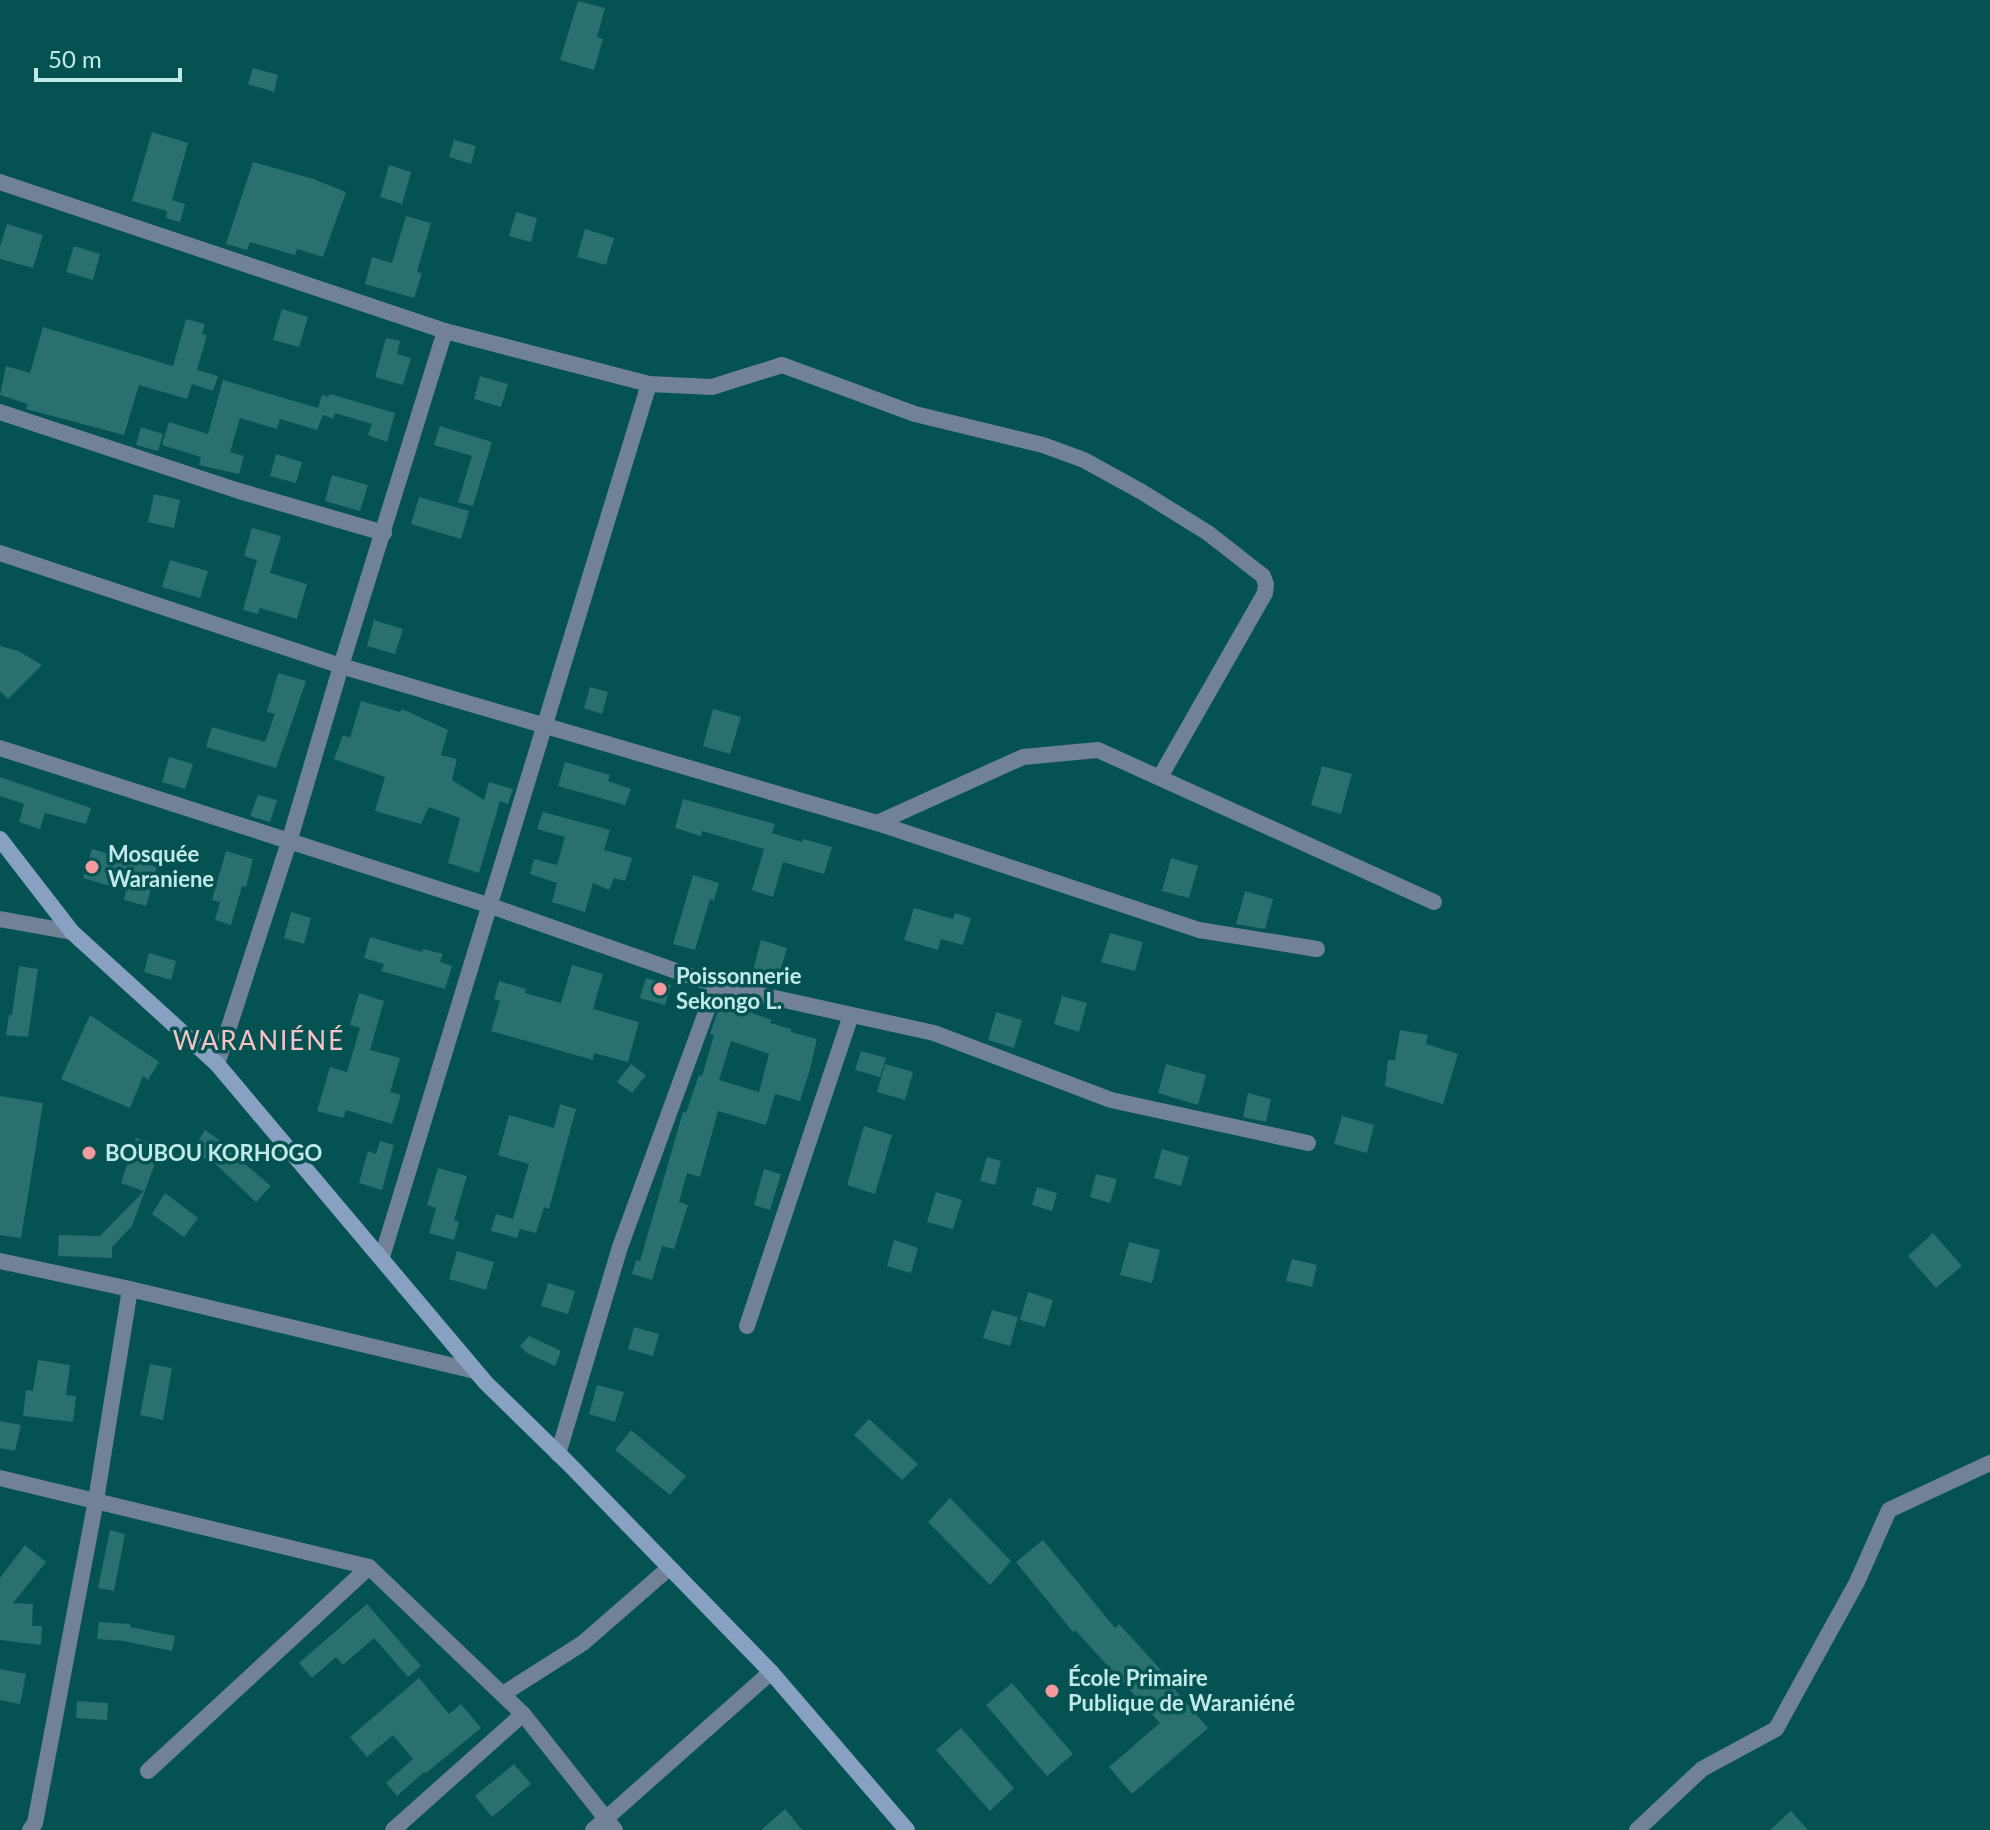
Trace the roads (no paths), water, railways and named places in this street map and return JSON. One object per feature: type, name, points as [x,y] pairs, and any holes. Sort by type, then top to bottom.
[{"type":"street","points":[[0,182],[445,331],[649,384],[712,387],[782,365],[915,414],[1043,445],[1084,460],[1142,492],[1219,542],[1263,576],[1266,584],[1265,593],[1160,777]]},
{"type":"street","points":[[217,1064],[289,842],[445,331]]},
{"type":"street","points":[[382,1257],[649,384]]},
{"type":"street","points":[[0,412],[239,491],[384,533]]},
{"type":"street","points":[[0,553],[341,666],[877,823],[1199,930],[1317,949]]},
{"type":"street","points":[[0,748],[491,906],[716,985],[934,1033],[1111,1100],[1308,1143]]},
{"type":"street","points":[[877,823],[1023,757],[1098,750],[1434,902]]},
{"type":"street","points":[[0,839],[72,932],[217,1064],[475,1371],[771,1672],[907,1830]]},
{"type":"street","points":[[0,919],[72,932]]},
{"type":"street","points":[[558,1454],[620,1247],[716,985]]},
{"type":"street","points":[[747,1326],[851,1015]]},
{"type":"street","points":[[0,1261],[475,1371]]},
{"type":"street","points":[[30,1830],[35,1823],[96,1500],[130,1289]]},
{"type":"street","points":[[1637,1830],[1702,1769],[1776,1729],[1857,1582],[1889,1510],[1990,1463]]},
{"type":"street","points":[[0,1478],[369,1567],[523,1714],[604,1826],[771,1672]]},
{"type":"street","points":[[148,1771],[369,1567]]},
{"type":"street","points":[[503,1694],[583,1643],[669,1568]]},
{"type":"street","points":[[393,1830],[523,1714]]},
{"type":"place","name":"Mosquée Waraniene","points":[[92,867]]},
{"type":"place","name":"Poissonnerie Sekongo L.","points":[[660,989]]},
{"type":"place","name":"BOUBOU KORHOGO","points":[[89,1153]]},
{"type":"place","name":"École Primaire Publique de Waraniéné","points":[[1052,1691]]},
{"type":"district","name":"WARANIÉNÉ","points":[[259,1041]]}]
